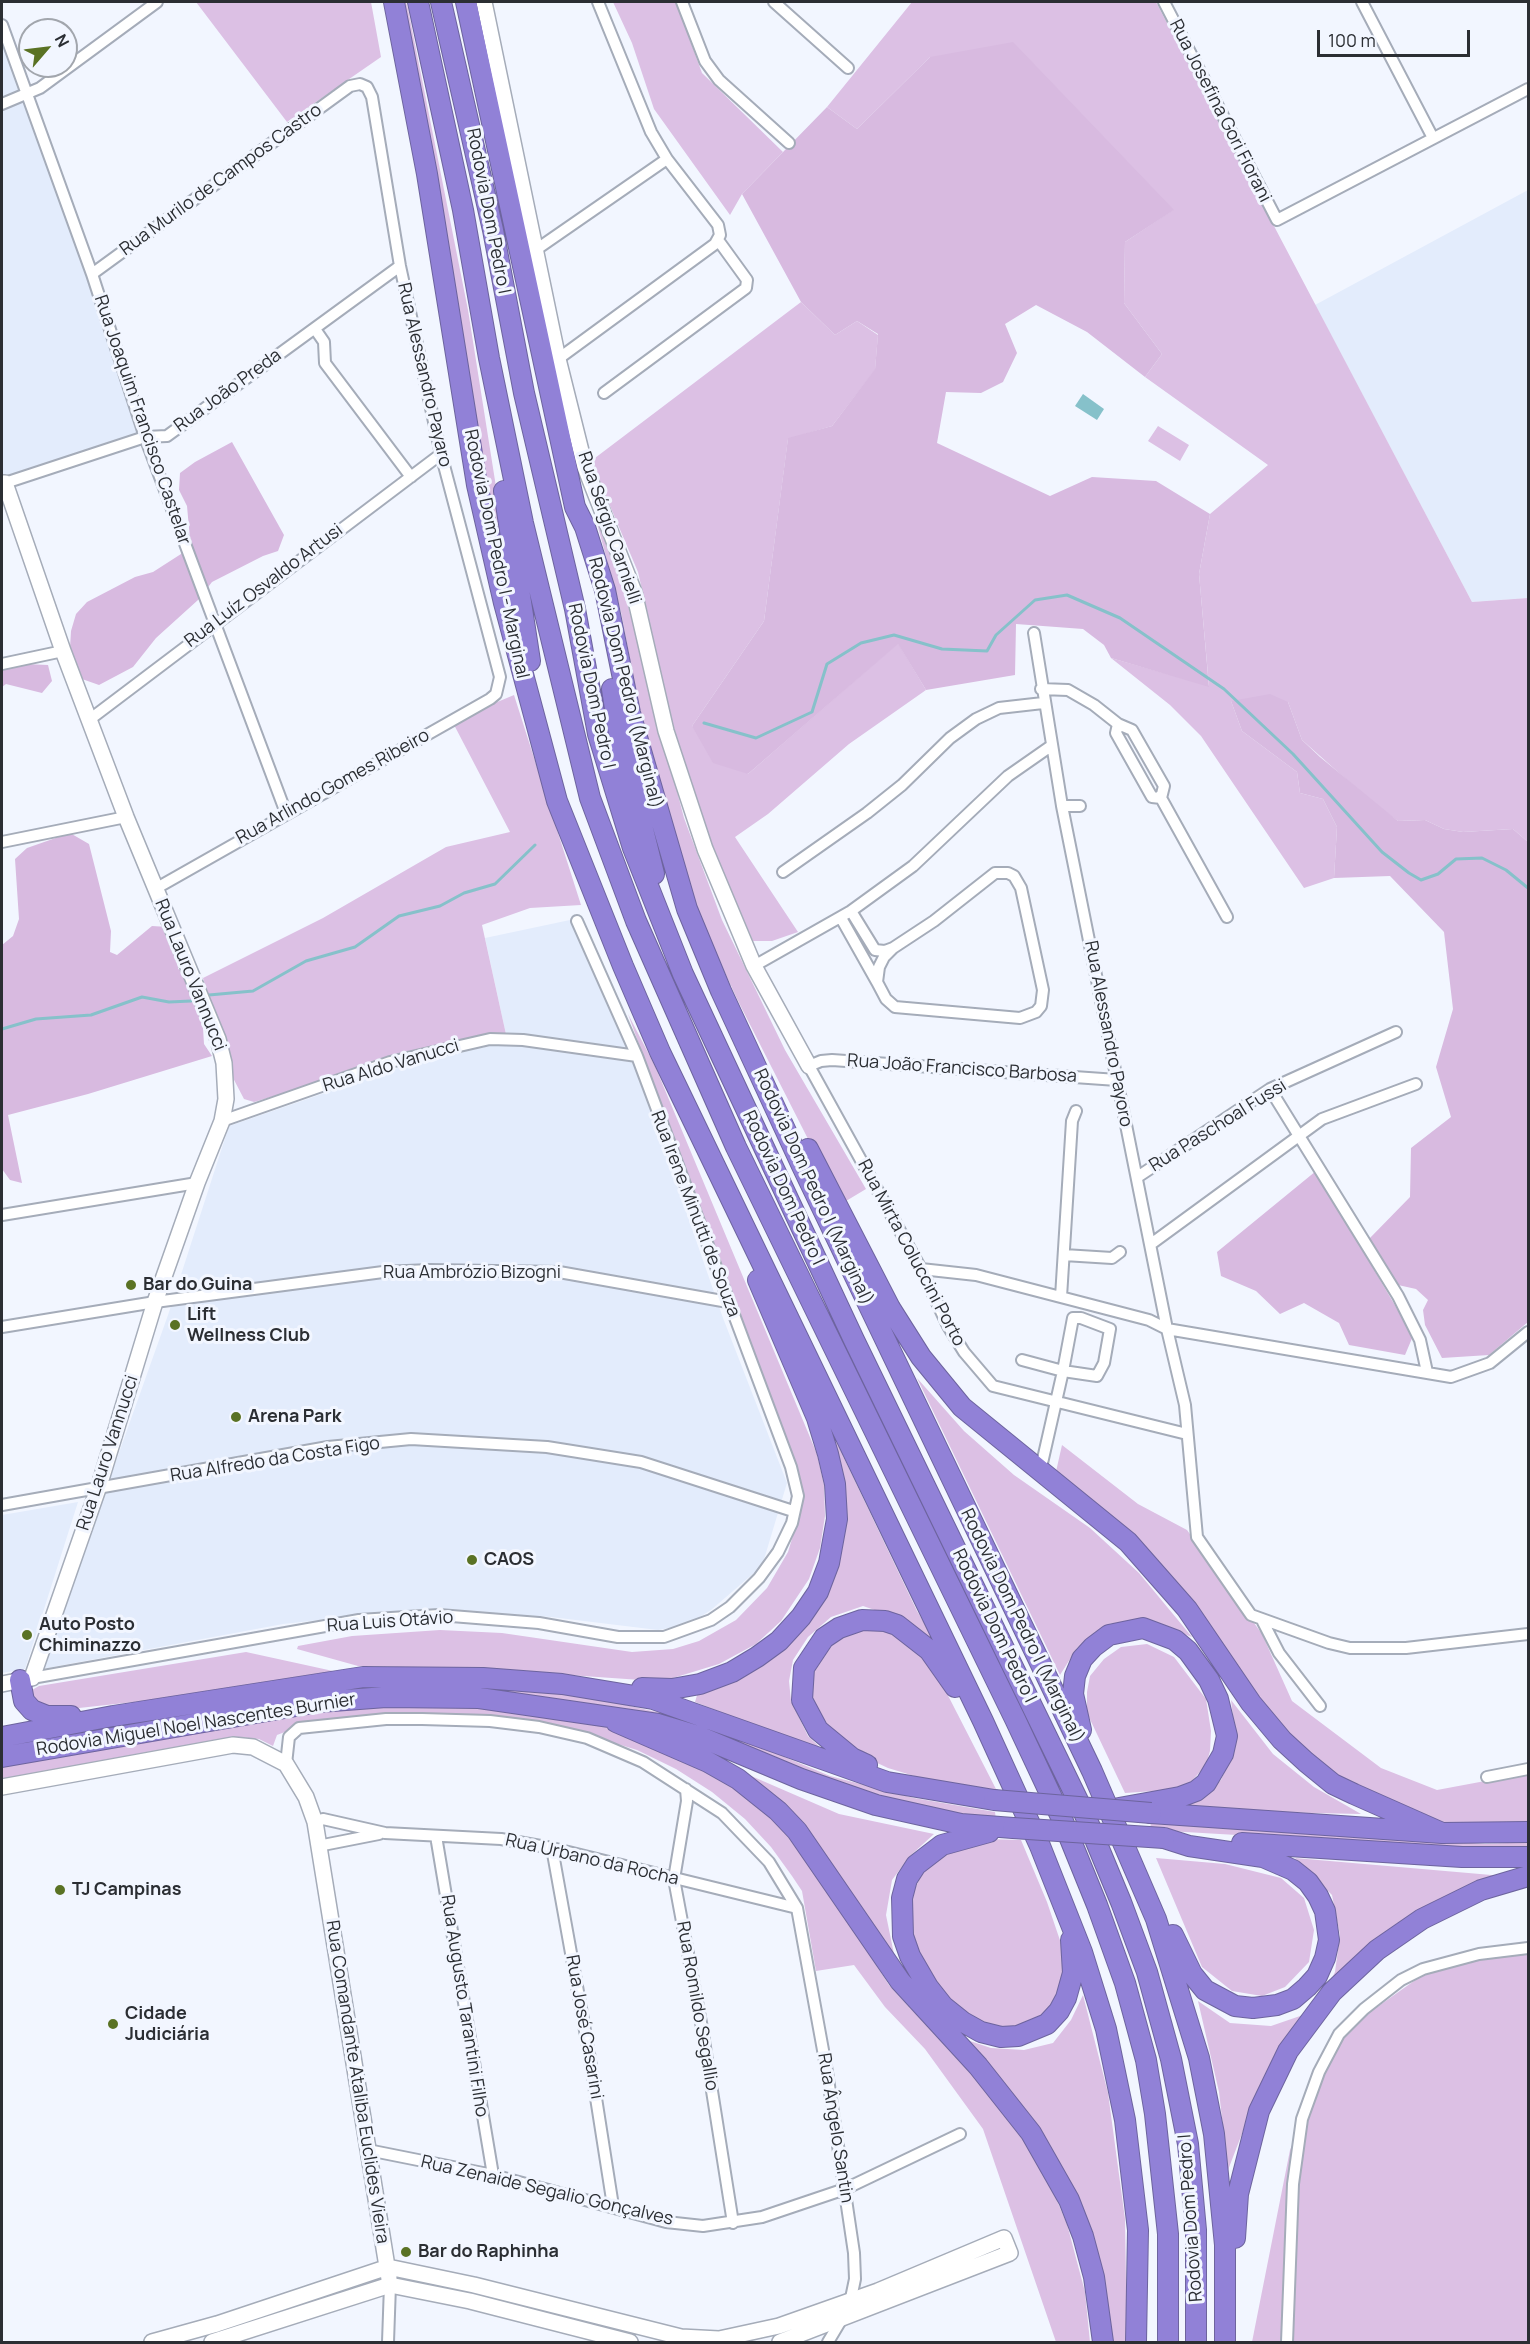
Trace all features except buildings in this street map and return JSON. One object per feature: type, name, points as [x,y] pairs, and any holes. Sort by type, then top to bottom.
[{"type":"highway","name":"Rodovia Dom Pedro I - Marginal","points":[[394,2],[427,174],[477,485],[504,603],[557,801],[660,1052]]},
{"type":"highway","name":"Rodovia Dom Pedro I","points":[[418,2],[463,210],[489,358],[523,523],[546,608],[578,755],[602,831],[636,921],[736,1147],[1062,1819],[1125,1983],[1146,2060],[1162,2162],[1168,2234],[1168,2343]]},
{"type":"highway","name":"Rodovia Dom Pedro I","points":[[441,2],[470,121],[538,460],[575,609],[598,734],[633,848],[683,975],[854,1340],[1085,1815],[1122,1902],[1148,1972],[1171,2059],[1188,2144],[1196,2230],[1196,2343]]},
{"type":"highway","name":"Rodovia Dom Pedro I (Marginal)","points":[[466,2],[575,507],[585,527],[605,590],[630,713],[687,909],[721,991],[807,1176],[1132,1858],[1170,1960],[1201,2069],[1221,2188],[1225,2245],[1225,2343]]},
{"type":"highway","points":[[489,358],[503,487],[535,693],[557,801]]},
{"type":"highway","points":[[575,507],[597,598],[618,728],[648,853],[683,975]]},
{"type":"highway","points":[[562,1684],[672,1689],[700,1684],[748,1662],[779,1641],[818,1592],[829,1563],[837,1519],[836,1484],[816,1418],[752,1268],[696,1146],[660,1052]]},
{"type":"highway","points":[[660,1052],[983,1721],[1040,1846],[1067,1915],[1097,1997],[1125,2120],[1138,2230],[1136,2343]]},
{"type":"highway","points":[[758,1067],[800,1134],[890,1308],[921,1357],[962,1407],[1040,1472],[1091,1509],[1128,1542],[1187,1609],[1251,1703],[1282,1740],[1306,1762],[1334,1784],[1442,1833]]},
{"type":"highway","points":[[966,1797],[885,1773],[852,1758],[828,1741],[813,1723],[802,1700],[804,1668],[824,1638],[839,1628],[862,1620],[885,1621],[911,1634],[929,1650],[971,1712],[983,1721]]},
{"type":"highway","points":[[1092,1771],[1073,1694],[1075,1676],[1082,1659],[1109,1635],[1126,1629],[1143,1628],[1175,1640],[1198,1664],[1218,1699],[1227,1736],[1223,1754],[1206,1784],[1196,1791],[1180,1797],[1114,1809]]},
{"type":"highway","name":"Rodovia Miguel Noel Nascentes Burnier","points":[[2,1737],[113,1716],[363,1677],[483,1678],[562,1684],[653,1699],[887,1782],[966,1797],[1151,1813],[1442,1833],[1528,1832]]},
{"type":"highway","points":[[18,1681],[24,1701],[32,1710],[47,1716],[113,1716]]},
{"type":"highway","name":"Rodovia Miguel Noel Nascentes Burnier","points":[[2,1757],[319,1702],[362,1698],[478,1698],[603,1714],[658,1724],[876,1805],[961,1824],[1164,1838]]},
{"type":"highway","points":[[603,1714],[629,1730],[708,1762],[738,1779],[778,1811],[797,1831],[900,1981],[985,2074],[1031,2133],[1069,2200],[1083,2236],[1094,2277],[1103,2343]]},
{"type":"highway","points":[[1013,1828],[942,1845],[916,1865],[907,1879],[902,1898],[903,1936],[910,1956],[928,1987],[943,2006],[963,2022],[981,2032],[1001,2037],[1018,2036],[1047,2024],[1059,2011],[1066,1998],[1073,1973],[1067,1915]]},
{"type":"highway","points":[[1132,1858],[1155,1892],[1192,1974],[1205,1990],[1235,2006],[1253,2008],[1277,2005],[1293,1999],[1308,1987],[1321,1967],[1329,1940],[1325,1911],[1308,1882],[1293,1870],[1263,1857],[1189,1846],[1164,1838]]},
{"type":"highway","points":[[1164,1838],[1462,1857],[1528,1857]]},
{"type":"highway","points":[[1232,2343],[1235,2232],[1238,2194],[1244,2161],[1259,2111],[1288,2051],[1332,1992],[1396,1936],[1454,1902],[1481,1890],[1528,1876]]},
{"type":"highway","points":[[1162,2343],[1169,2309]]},
{"type":"street","points":[[2,104],[40,88],[157,2]]},
{"type":"street","name":"Rua Sérgio Carnielli","points":[[484,2],[558,358],[585,467],[634,592],[666,731],[705,849],[754,966],[809,1066]]},
{"type":"street","points":[[598,2],[651,132],[667,159],[718,225],[719,237],[747,279],[746,288],[604,393]]},
{"type":"street","points":[[682,2],[705,61],[719,80],[789,143]]},
{"type":"street","points":[[774,2],[848,68]]},
{"type":"street","name":"Rua Josefina Gori Fiorani","points":[[1164,2],[1276,220],[1433,138]]},
{"type":"street","points":[[1362,2],[1433,138],[1528,89]]},
{"type":"street","name":"Rua Joaquim Francisco Castelar","points":[[2,25],[92,274],[144,437],[286,813]]},
{"type":"street","name":"Rua Alessandro Payaro","points":[[350,86],[360,84],[367,87],[372,97],[400,266],[441,454],[500,677]]},
{"type":"street","name":"Rua Murilo de Campos Castro","points":[[92,274],[350,86]]},
{"type":"street","points":[[537,249],[667,159]]},
{"type":"street","points":[[558,358],[719,237]]},
{"type":"street","name":"Rua João Preda","points":[[3,483],[144,437],[167,436],[400,266]]},
{"type":"street","points":[[315,328],[324,342],[325,363],[411,477]]},
{"type":"street","name":"Rua Luíz Osvaldo Artusi","points":[[89,720],[441,454]]},
{"type":"street","name":"Rua Lauro Vannucci","points":[[3,483],[126,817],[218,1039],[224,1063],[226,1099],[222,1121],[197,1183],[155,1302],[99,1486],[18,1681]]},
{"type":"street","name":"Rua Alessandro Payoro","points":[[1034,633],[1043,703],[1062,806],[1117,1080],[1139,1176],[1167,1329],[1185,1405],[1197,1537],[1246,1610],[1263,1622]]},
{"type":"street","points":[[2,664],[63,651]]},
{"type":"street","name":"Rua Arlindo Gomes Ribeiro","points":[[155,889],[490,699],[496,694],[500,677]]},
{"type":"street","points":[[1041,689],[1068,690],[1094,705],[1118,724],[1116,733],[1152,797],[1161,798],[1227,917]]},
{"type":"street","points":[[783,872],[867,813],[902,785],[950,738],[976,719],[999,708],[1043,703]]},
{"type":"street","points":[[754,966],[842,918],[913,866],[1008,776],[1051,746]]},
{"type":"street","points":[[1062,806],[1080,806]]},
{"type":"street","points":[[2,842],[126,817]]},
{"type":"street","points":[[842,918],[886,999],[895,1007],[907,1010],[1020,1018],[1036,1012],[1041,1006],[1043,990],[1021,888],[1014,876],[1008,873],[995,873],[988,876],[934,921],[885,951],[875,950],[851,911]]},
{"type":"street","name":"Rua Irene Minutti de Souza","points":[[577,921],[637,1056],[791,1467],[798,1496],[794,1511]]},
{"type":"street","points":[[877,982],[879,967],[893,948]]},
{"type":"street","name":"Rua Paschoal Fussi","points":[[1139,1176],[1270,1089],[1396,1032]]},
{"type":"street","name":"Rua Aldo Vanucci","points":[[222,1121],[390,1062],[490,1039],[523,1040],[637,1056]]},
{"type":"street","name":"Rua João Francisco Barbosa","points":[[809,1066],[821,1061],[832,1060],[1117,1080]]},
{"type":"street","name":"Rua Mirta Coluccini Porto","points":[[809,1066],[964,1352],[993,1386],[1187,1434]]},
{"type":"street","points":[[1151,1244],[1322,1119],[1416,1084]]},
{"type":"street","points":[[1270,1089],[1398,1296],[1420,1340],[1427,1372]]},
{"type":"street","points":[[1061,1297],[1072,1121],[1076,1111]]},
{"type":"street","points":[[2,1215],[197,1183]]},
{"type":"street","points":[[1064,1255],[1112,1258],[1120,1252]]},
{"type":"street","name":"Rua Ambrózio Bizogni","points":[[2,1327],[155,1302],[383,1272],[474,1269],[559,1272],[728,1302]]},
{"type":"street","points":[[921,1269],[976,1275],[1149,1320],[1167,1329],[1450,1377],[1490,1363],[1528,1332]]},
{"type":"street","points":[[1022,1360],[1063,1371],[1097,1376],[1101,1373],[1110,1329],[1081,1318],[1072,1318],[1063,1371],[1040,1472]]},
{"type":"street","name":"Rua Alfredo da Costa Figo","points":[[2,1505],[328,1447],[411,1439],[547,1447],[641,1462],[794,1511]]},
{"type":"street","name":"Rua Luis Otávio","points":[[18,1681],[359,1620],[439,1615],[538,1623],[618,1637],[664,1637],[711,1620],[738,1600],[759,1578],[778,1552],[792,1523],[794,1511]]},
{"type":"street","points":[[1263,1622],[1350,1648],[1406,1648],[1528,1634]]},
{"type":"street","points":[[1263,1622],[1279,1653],[1320,1706]]},
{"type":"street","points":[[2,1787],[233,1745],[253,1747],[286,1764],[289,1737],[299,1728],[386,1719],[490,1721],[539,1727],[587,1738],[643,1762],[722,1813],[769,1862],[797,1908]]},
{"type":"street","name":"Rua Comandante Ataliba Euclides Vieira","points":[[286,1764],[306,1797],[315,1822],[388,2267],[390,2285],[388,2343]]},
{"type":"street","points":[[1487,1777],[1528,1770]]},
{"type":"street","name":"Rua Romildo Segallio","points":[[686,1789],[687,1801],[674,1879],[702,2028],[733,2223]]},
{"type":"street","name":"Rua Urbano da Rocha","points":[[315,1822],[323,1819],[385,1833],[501,1839],[552,1848],[797,1908]]},
{"type":"street","name":"Rua Urbano da Rocha","points":[[318,1846],[385,1833]]},
{"type":"street","name":"Rua Augusto Tarantini Filho","points":[[436,1836],[493,2175]]},
{"type":"street","name":"Rua José Casarini","points":[[552,1848],[588,2047],[613,2206]]},
{"type":"street","name":"Rua Ângelo Santin","points":[[797,1908],[854,2253],[855,2279],[852,2299],[828,2343]]},
{"type":"street","points":[[1287,2343],[1293,2184],[1302,2118],[1319,2072],[1339,2034],[1364,2009],[1401,1980],[1423,1969],[1479,1954],[1528,1948]]},
{"type":"street","name":"Rua Zenaide Segalio Gonçalves","points":[[368,2150],[493,2175],[666,2222],[703,2226],[762,2217],[845,2189],[960,2133]]},
{"type":"street","points":[[152,2343],[217,2324],[388,2267],[474,2285],[681,2337],[719,2339],[755,2332],[852,2299],[1004,2238],[1010,2253],[780,2343]]},
{"type":"street","points":[[212,2343],[390,2285],[470,2301],[630,2343]]},
{"type":"shaded area","points":[[196,2],[371,2],[381,57],[287,122]]},
{"type":"shaded area","points":[[400,2],[406,2],[408,9],[468,310],[503,531],[496,533],[469,403]]},
{"type":"shaded area","points":[[613,2],[676,2],[702,73],[783,152],[742,194],[730,215],[654,109],[632,43]]},
{"type":"shaded area","points":[[912,2],[1156,2],[1472,602],[1528,598],[1528,842],[1513,829],[1463,832],[1444,829],[1425,820],[1398,821],[1374,804],[1302,740],[1288,702],[1231,701],[1242,731],[1297,772],[1300,793],[1323,799],[1337,827],[1334,878],[1304,888],[1201,736],[1170,705],[1111,658],[1209,686],[1199,574],[1210,514],[1268,465],[1145,377],[1162,354],[1124,303],[1125,242],[1173,210],[930,57],[857,129],[827,107]]},
{"type":"shaded area","points":[[2,29],[145,437],[2,482]]},
{"type":"shaded area","points":[[1013,42],[1174,210],[1125,242],[1124,303],[1162,354],[1145,377],[1087,332],[1036,305],[1005,324],[1017,353],[1003,382],[981,393],[946,392],[937,443],[1050,496],[1092,477],[1156,481],[1210,514],[1199,574],[1209,687],[1111,658],[1104,645],[1083,629],[1016,624],[1015,675],[926,690],[898,644],[748,774],[713,763],[692,726],[764,621],[788,438],[832,426],[875,369],[878,334],[857,321],[835,335],[801,302],[742,194],[827,107],[857,129],[930,57]]},
{"type":"shaded area","points":[[1528,190],[1528,598],[1472,602],[1315,305]]},
{"type":"shaded area","points":[[801,302],[835,335],[857,321],[878,335],[875,370],[832,426],[788,439],[764,621],[692,726],[748,774],[898,643],[926,690],[849,744],[768,814],[735,837],[798,932],[772,941],[753,941],[711,844],[685,766],[671,717],[638,572],[591,461]]},
{"type":"shaded area","points":[[1158,426],[1189,445],[1180,461],[1148,441]]},
{"type":"shaded area","points":[[232,442],[284,535],[278,551],[263,556],[212,582],[198,600],[156,638],[133,667],[99,685],[82,679],[70,648],[71,631],[76,614],[87,602],[135,577],[153,572],[181,554],[190,539],[187,506],[179,490],[180,473]]},
{"type":"shaded area","points":[[597,510],[621,579],[684,818],[722,920],[785,1050],[866,1189],[841,1204],[738,1001],[696,910],[641,718],[621,612],[595,516]]},
{"type":"shaded area","points":[[2,663],[48,665],[52,681],[42,693],[6,684],[2,687]]},
{"type":"shaded area","points":[[1270,694],[1288,702],[1302,740],[1398,821],[1425,820],[1444,829],[1463,832],[1513,829],[1528,842],[1528,1322],[1489,1355],[1442,1358],[1425,1325],[1423,1310],[1428,1300],[1416,1289],[1398,1285],[1369,1239],[1410,1197],[1411,1148],[1451,1117],[1436,1067],[1453,1009],[1444,932],[1390,876],[1334,878],[1337,827],[1323,799],[1300,793],[1297,772],[1242,731],[1231,701]]},
{"type":"shaded area","points":[[514,695],[581,905],[530,908],[482,925],[507,1039],[390,1062],[254,1102],[244,1099],[232,1076],[203,978],[323,918],[446,847],[510,832],[452,721]]},
{"type":"shaded area","points":[[70,833],[89,844],[111,931],[110,952],[117,955],[152,926],[168,927],[180,958],[178,969],[185,972],[202,1012],[204,1044],[212,1056],[88,1094],[8,1115],[22,1183],[10,1180],[2,1169],[2,945],[13,936],[19,919],[15,859],[27,848]]},
{"type":"shaded area","points":[[570,920],[635,1064],[723,1318],[787,1483],[762,1566],[711,1610],[687,1625],[658,1630],[551,1617],[423,1609],[283,1624],[42,1669],[168,1315],[229,1126],[406,1065],[489,1046],[507,1039],[485,938]]},
{"type":"shaded area","points":[[628,1014],[655,1066],[817,1454],[824,1485],[825,1516],[820,1548],[809,1579],[781,1621],[756,1644],[719,1664],[673,1678],[641,1680],[481,1669],[358,1666],[297,1649],[298,1646],[352,1636],[440,1630],[502,1633],[632,1652],[673,1649],[699,1641],[736,1620],[767,1588],[788,1552],[800,1513],[800,1487],[796,1462],[720,1269]]},
{"type":"shaded area","points":[[1316,1171],[1413,1336],[1405,1355],[1349,1345],[1339,1323],[1304,1303],[1280,1314],[1256,1291],[1221,1276],[1217,1252]]},
{"type":"shaded area","points":[[917,1378],[964,1431],[1014,1475],[1090,1528],[1139,1573],[1192,1637],[1145,1620],[1108,1624],[1077,1648],[1060,1675]]},
{"type":"shaded area","points":[[832,1433],[917,1611],[937,1645],[910,1622],[863,1606],[831,1617],[808,1637],[793,1660],[789,1681],[791,1701],[808,1736],[826,1753],[695,1702],[698,1692],[826,1594],[840,1472]]},
{"type":"shaded area","points":[[1062,1445],[1138,1504],[1187,1530],[1262,1634],[1292,1701],[1381,1768],[1437,1790],[1528,1773],[1528,1823],[1436,1823],[1310,1763],[1266,1713],[1221,1646],[1055,1476]]},
{"type":"shaded area","points":[[78,1502],[25,1669],[2,1673],[2,1515]]},
{"type":"shaded area","points":[[856,1627],[883,1628],[906,1637],[937,1674],[997,1791],[957,1789],[888,1768],[856,1753],[831,1735],[808,1701],[809,1672],[823,1646]]},
{"type":"shaded area","points":[[1147,1644],[1174,1657],[1206,1699],[1211,1731],[1210,1751],[1206,1765],[1190,1783],[1169,1790],[1125,1793],[1087,1713],[1087,1692],[1090,1676],[1104,1659],[1121,1647]]},
{"type":"shaded area","points":[[246,1652],[333,1671],[309,1678],[216,1693],[79,1708],[43,1705],[33,1699],[32,1690],[39,1686]]},
{"type":"shaded area","points":[[379,1681],[546,1691],[608,1701],[670,1715],[730,1734],[830,1776],[914,1798],[995,1812],[996,1820],[932,1811],[876,1798],[733,1742],[480,1694],[134,1727],[140,1719]]},
{"type":"shaded area","points":[[1231,1700],[1273,1754],[1314,1787],[1361,1814],[1263,1812],[1186,1805],[1221,1780],[1236,1743]]},
{"type":"shaded area","points":[[460,1701],[610,1727],[726,1780],[770,1816],[795,1843],[816,1872],[889,1985],[975,2078],[1023,2136],[1048,2180],[1067,2224],[1085,2292],[1090,2342],[1056,2342],[983,2129],[925,2049],[885,2007],[854,1965],[816,1971],[802,1891],[792,1876],[771,1847],[745,1819],[712,1792],[676,1769],[637,1750],[579,1732],[498,1718],[303,1725],[277,1735],[273,1746],[259,1739],[238,1737],[2,1781],[2,1763],[355,1704]]},
{"type":"shaded area","points":[[749,1775],[839,1814],[934,1834],[910,1856],[892,1880],[886,1915],[895,1959],[792,1813]]},
{"type":"shaded area","points":[[1150,1818],[1485,1844],[1528,1842],[1528,1852],[1151,1830]]},
{"type":"shaded area","points":[[987,1839],[1021,1840],[1047,1902],[1068,1964],[1050,2016],[1020,2032],[991,2031],[956,2011],[929,1978],[912,1940],[909,1902],[923,1871],[947,1852]]},
{"type":"shaded area","points":[[1156,1858],[1225,1864],[1281,1878],[1304,1898],[1314,1930],[1309,1962],[1285,1987],[1262,1996],[1232,1991],[1202,1967]]},
{"type":"shaded area","points":[[1295,1858],[1503,1876],[1328,1986],[1335,1972],[1340,1935],[1332,1895]]},
{"type":"shaded area","points":[[1528,1949],[1528,2342],[1252,2342],[1290,2150],[1339,2034],[1438,1964]]},
{"type":"shaded area","points":[[1083,1995],[1108,2093],[1125,2219],[1127,2342],[1108,2342],[1092,2240],[973,2051],[970,2041],[991,2048],[1024,2050],[1053,2043],[1071,2020]]},
{"type":"shaded area","points":[[1198,2001],[1230,2023],[1271,2026],[1303,2015],[1248,2118],[1228,2170],[1219,2092]]},
{"type":"water","points":[[1083,394],[1104,409],[1097,420],[1075,406]]},
{"type":"waterway","points":[[704,723],[756,738],[812,712],[827,664],[861,643],[894,635],[942,649],[987,651],[996,635],[1035,600],[1067,595],[1120,618],[1224,689],[1293,754],[1382,852],[1409,873],[1421,880],[1438,874],[1456,859],[1482,858],[1506,870],[1528,888]]},
{"type":"waterway","points":[[209,995],[253,991],[306,961],[355,947],[399,916],[440,906],[464,893],[495,884],[535,845]]},
{"type":"waterway","points":[[2,1029],[36,1019],[91,1015],[142,997],[169,1002],[191,1001]]},
{"type":"place","name":"Bar do Guina","points":[[131,1285]]},
{"type":"place","name":"Lift Wellness Club","points":[[175,1325]]},
{"type":"place","name":"Arena Park","points":[[236,1417]]},
{"type":"place","name":"CAOS","points":[[472,1560]]},
{"type":"place","name":"Auto Posto Chiminazzo","points":[[27,1635]]},
{"type":"place","name":"TJ Campinas","points":[[60,1890]]},
{"type":"place","name":"Cidade Judiciária","points":[[113,2024]]},
{"type":"place","name":"Bar do Raphinha","points":[[406,2252]]}]
